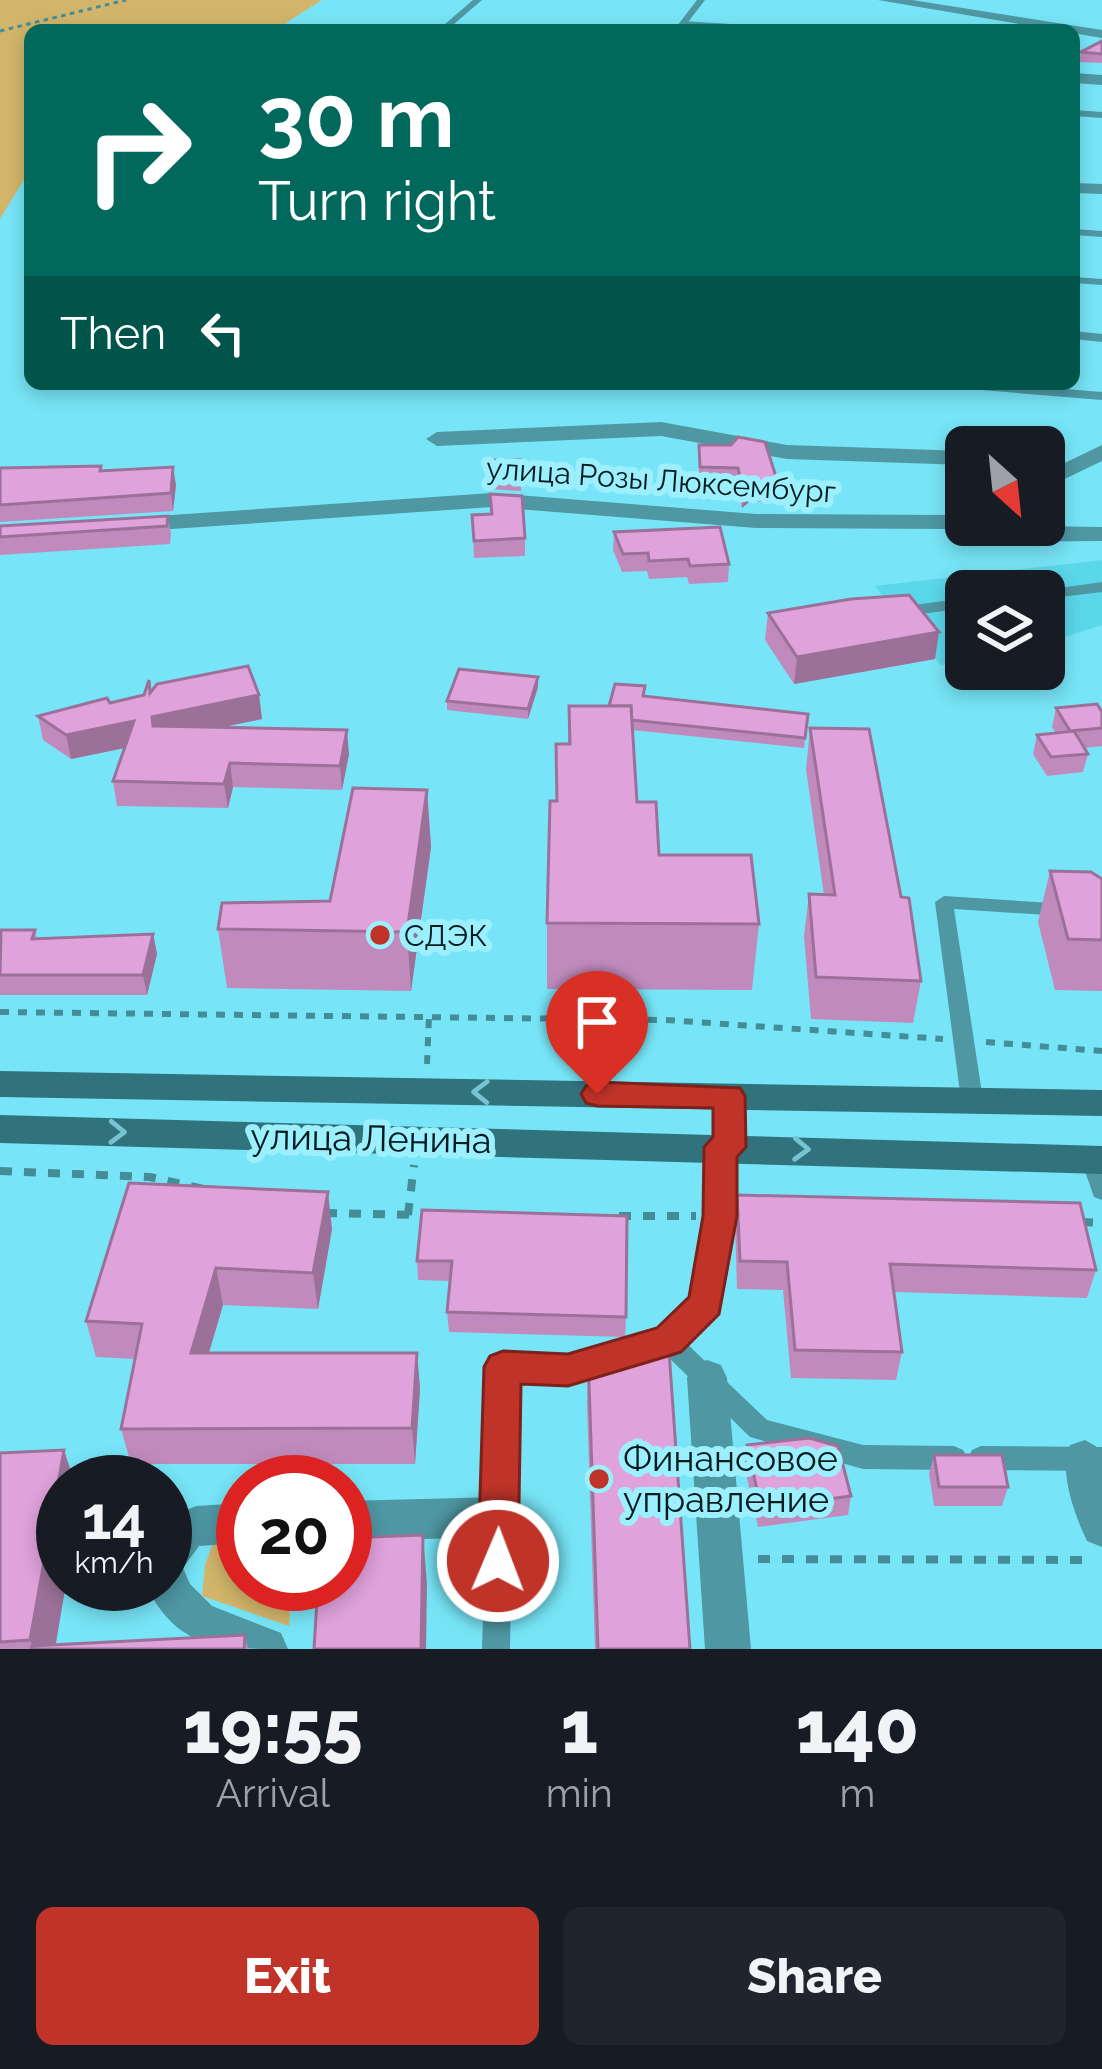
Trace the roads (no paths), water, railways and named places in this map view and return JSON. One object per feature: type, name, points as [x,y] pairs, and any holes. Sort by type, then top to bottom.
[{"type":"main road","name":"улица Ленина","points":[[0,1084],[1102,1103]]},
{"type":"main road","points":[[725,1147],[729,1096]]},
{"type":"main road","name":"улица Ленина","points":[[0,1130],[725,1147],[1099,1171]]},
{"type":"street","points":[[885,0],[1038,24]]},
{"type":"street","points":[[437,439],[661,429],[787,452],[945,457]]},
{"type":"street","points":[[1065,458],[1095,456]]},
{"type":"street","points":[[1065,471],[1095,456]]},
{"type":"street","name":"улица Розы Люксембург","points":[[94,528],[492,500],[756,521],[945,519]]},
{"type":"street","name":"улица Розы Люксембург","points":[[1065,534],[1102,534]]},
{"type":"street","points":[[706,1378],[728,1649]]},
{"type":"street","points":[[1093,1459],[1102,1527]]},
{"type":"street","points":[[372,1520],[499,1517]]},
{"type":"street","points":[[181,1611],[213,1631],[265,1649]]},
{"type":"lane","points":[[449,24],[478,0]]},
{"type":"lane","points":[[682,24],[701,0]]},
{"type":"lane","points":[[1029,390],[1102,396]]},
{"type":"lane","points":[[1065,591],[1102,586]]},
{"type":"lane","points":[[875,616],[945,606]]},
{"type":"lane","points":[[972,1100],[944,902],[1083,911],[1102,926]]},
{"type":"lane","points":[[496,1649],[503,1367],[568,1370],[668,1341],[706,1304],[725,1147]]},
{"type":"lane","points":[[668,1341],[759,1430],[863,1457],[1093,1459]]},
{"type":"place","name":"СДЭК","points":[[380,935]]},
{"type":"place","name":"Финансовое управление","points":[[599,1479]]}]
